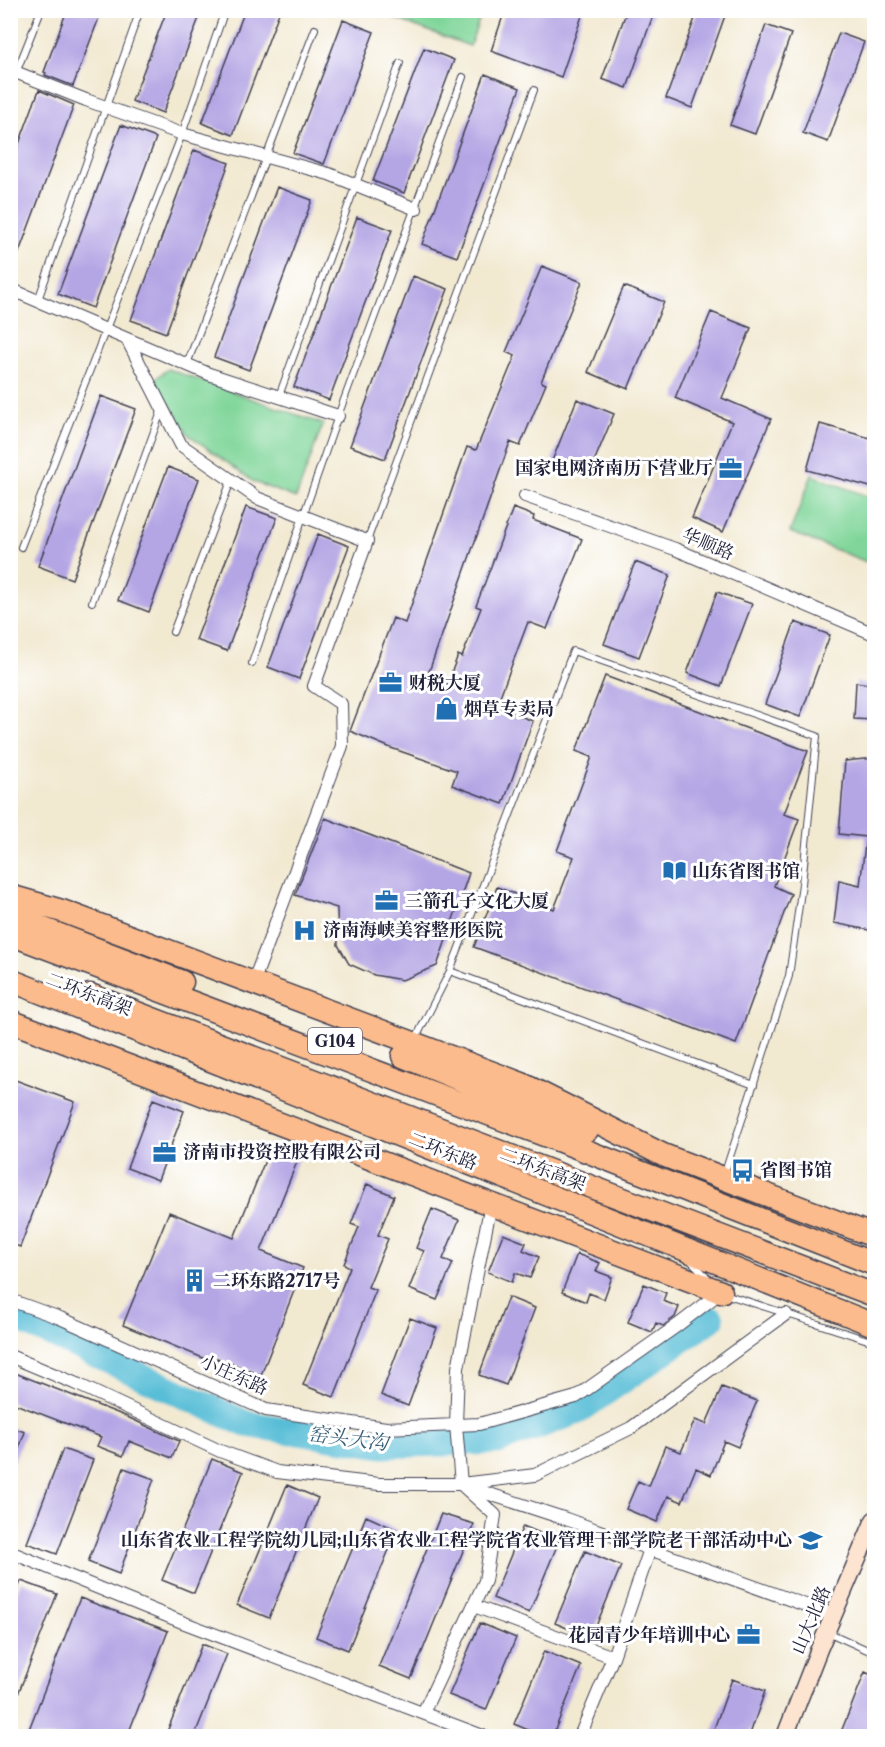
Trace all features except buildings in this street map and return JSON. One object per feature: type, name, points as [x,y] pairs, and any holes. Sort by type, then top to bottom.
[{"type":"highway","points":[[10,896],[62,911],[522,1084],[663,1155]]},
{"type":"highway","points":[[10,905],[34,911],[357,1037],[560,1121],[663,1155]]},
{"type":"highway","name":"G104","points":[[10,916],[595,1142],[663,1155],[874,1236]]},
{"type":"highway","name":"二环东高架","points":[[10,934],[571,1145],[874,1264]]},
{"type":"highway","name":"二环东高架","points":[[10,964],[874,1295]]},
{"type":"highway","name":"二环东路","points":[[10,980],[874,1325]]},
{"type":"highway","points":[[10,996],[526,1196],[617,1223]]},
{"type":"highway","name":"二环东路","points":[[10,1021],[721,1292]]},
{"type":"main road","name":"山大北路","points":[[785,1737],[874,1520]]},
{"type":"main road","name":"山大北路","points":[[793,1737],[832,1634],[874,1535]]},
{"type":"street","points":[[14,71],[182,134],[328,174],[416,209]]},
{"type":"street","points":[[10,289],[187,364],[338,416]]},
{"type":"street","points":[[127,339],[181,445],[257,498],[368,541],[314,687],[341,704],[342,746],[253,983]]},
{"type":"street","name":"华顺路","points":[[525,496],[675,549],[874,634]]},
{"type":"street","points":[[423,1713],[485,1581],[495,1515],[461,1484],[456,1425],[458,1368],[490,1204]]},
{"type":"street","name":"小庄东路","points":[[10,1300],[60,1318],[266,1410],[386,1428],[479,1424],[576,1397],[721,1292]]},
{"type":"street","points":[[10,1356],[79,1385],[220,1451],[277,1472],[379,1484],[461,1484],[535,1475],[631,1428],[786,1314]]},
{"type":"street","points":[[461,1484],[651,1549],[834,1616]]},
{"type":"street","points":[[580,1737],[613,1657],[651,1549]]},
{"type":"street","points":[[10,1552],[182,1622],[483,1737]]},
{"type":"street","points":[[474,1606],[613,1657]]},
{"type":"lane","points":[[10,88],[14,71],[41,10]]},
{"type":"lane","points":[[37,301],[141,10]]},
{"type":"lane","points":[[21,547],[182,134],[225,10]]},
{"type":"lane","points":[[187,364],[315,29]]},
{"type":"lane","points":[[279,396],[400,63]]},
{"type":"lane","points":[[252,663],[338,416],[463,77]]},
{"type":"lane","points":[[368,541],[534,90]]},
{"type":"lane","points":[[92,602],[162,409]]},
{"type":"lane","points":[[172,632],[231,480]]},
{"type":"lane","points":[[413,1044],[450,971],[573,651],[817,736],[802,884],[789,976],[723,1178]]},
{"type":"lane","points":[[450,971],[754,1085]]},
{"type":"lane","points":[[678,1247],[721,1292],[874,1342]]},
{"type":"lane","points":[[832,1634],[874,1653]]},
{"type":"green space","points":[[396,10],[482,11],[470,46],[393,18]]},
{"type":"green space","points":[[168,369],[323,424],[296,498],[254,482],[188,434],[154,380]]},
{"type":"green space","points":[[812,475],[874,499],[874,544],[867,562],[790,532]]},
{"type":"waterway","name":"窑头大沟","points":[[10,1315],[246,1424],[382,1445],[497,1441],[578,1411],[711,1319]]},
{"type":"place","name":"国家电网济南历下营业厅","points":[[731,468]]},
{"type":"place","name":"财税大厦","points":[[391,683]]},
{"type":"place","name":"烟草专卖局","points":[[446,709]]},
{"type":"place","name":"山东省图书馆","points":[[674,871]]},
{"type":"place","name":"三箭孔子文化大厦","points":[[387,901]]},
{"type":"place","name":"济南海峡美容整形医院","points":[[305,930]]},
{"type":"place","name":"济南市投资控股有限公司","points":[[165,1152]]},
{"type":"place","name":"省图书馆","points":[[742,1170]]},
{"type":"place","name":"二环东路2717号","points":[[195,1281]]},
{"type":"place","name":"山东省农业工程学院幼儿园;山东省农业工程学院省农业管理干部学院老干部活动中心","points":[[810,1540]]},
{"type":"place","name":"花园青少年培训中心","points":[[748,1635]]}]
